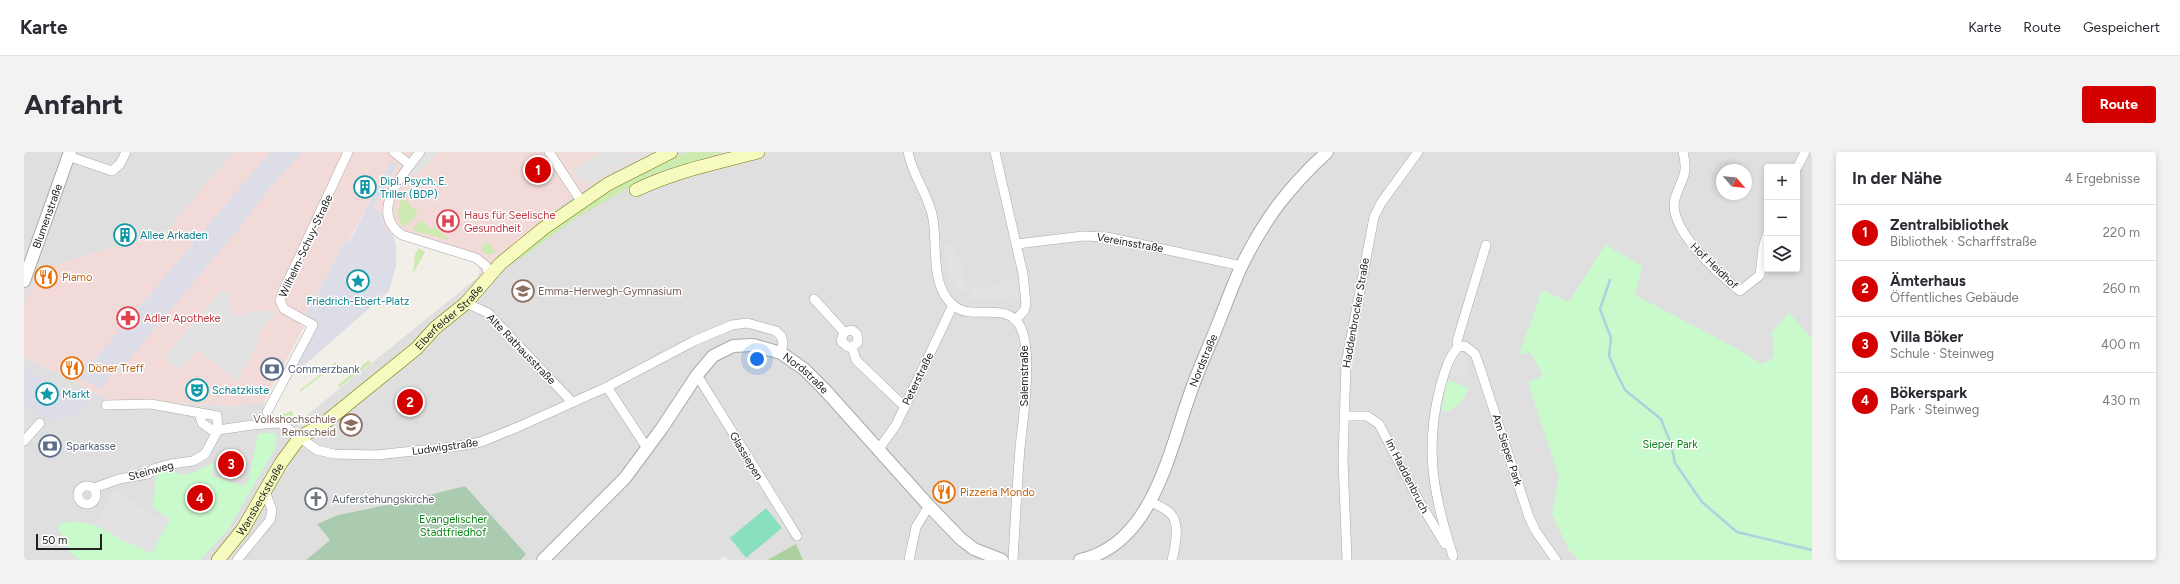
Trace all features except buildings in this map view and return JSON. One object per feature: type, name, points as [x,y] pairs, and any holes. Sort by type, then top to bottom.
[{"type":"main road","name":"Elberfelder Straße","points":[[300,437],[322,425],[417,348],[435,328],[466,303],[507,258],[581,201],[631,172],[671,152]]},
{"type":"main road","points":[[636,190],[657,180],[692,168],[754,153]]},
{"type":"main road","name":"Wansbeckstraße","points":[[218,560],[243,529],[287,454],[300,437]]},
{"type":"street","points":[[69,154],[112,171],[120,164],[126,152]]},
{"type":"street","name":"Wilhelm-Schuy-Straße","points":[[268,412],[313,325],[284,309],[280,301],[348,152]]},
{"type":"street","points":[[394,152],[410,165]]},
{"type":"street","points":[[420,152],[394,190],[387,213],[388,221],[394,230],[409,238],[476,258],[486,266],[490,277]]},
{"type":"street","points":[[549,152],[581,201]]},
{"type":"street","points":[[907,154],[932,214],[940,286],[943,294],[953,305],[968,311],[1001,312],[1016,319],[1024,311],[1026,304],[1017,244],[995,152]]},
{"type":"street","name":"Nordstraße","points":[[1080,560],[1107,549],[1121,538],[1134,525],[1150,502],[1162,479],[1190,393],[1242,266],[1278,205],[1292,186],[1327,152]]},
{"type":"street","name":"Haddenbrocker Straße","points":[[1347,560],[1344,495],[1347,351],[1371,228],[1381,203],[1418,152]]},
{"type":"street","name":"Hof Heidhof","points":[[1683,152],[1686,170],[1675,200],[1677,218],[1689,241],[1740,291],[1758,278],[1767,236]]},
{"type":"street","points":[[1799,164],[1805,152]]},
{"type":"street","name":"Blumenstraße","points":[[24,281],[69,154]]},
{"type":"street","name":"Vereinsstraße","points":[[1017,244],[1096,236],[1242,266]]},
{"type":"street","points":[[1454,558],[1439,511],[1435,490],[1432,465],[1434,410],[1451,355],[1458,347],[1457,341],[1486,245]]},
{"type":"street","points":[[814,299],[844,332]]},
{"type":"street","name":"Alte Rathausstraße","points":[[466,303],[488,313],[572,402]]},
{"type":"street","name":"Peterstraße","points":[[878,450],[888,437],[905,407],[953,305]]},
{"type":"street","name":"Salemstraße","points":[[1013,560],[1026,369],[1024,335],[1016,319]]},
{"type":"street","name":"Ludwigstraße","points":[[300,437],[317,450],[346,455],[376,455],[452,447],[481,442],[607,387],[694,341],[732,325],[747,323],[776,331],[781,336],[783,342],[781,354]]},
{"type":"street","points":[[852,330],[857,334],[858,342],[852,347],[848,347],[843,343],[841,338],[844,332],[852,330]]},
{"type":"street","name":"Nordstraße","points":[[543,560],[625,478],[697,375],[713,356],[733,346],[753,345],[781,354],[794,362],[814,379],[929,506],[961,539],[974,549],[1002,560]]},
{"type":"street","name":"Am Sieper Park","points":[[1458,347],[1465,346],[1475,354],[1529,517],[1539,536],[1556,560]]},
{"type":"street","points":[[852,347],[856,360],[905,407]]},
{"type":"street","name":"Glassiepen","points":[[697,375],[765,488],[797,536]]},
{"type":"street","points":[[607,387],[647,448]]},
{"type":"street","points":[[106,405],[143,403],[218,416],[218,430]]},
{"type":"street","points":[[199,412],[202,423],[212,430],[252,425],[280,424],[300,437]]},
{"type":"street","name":"Im Haddenbruch","points":[[1345,416],[1367,416],[1379,424],[1419,501],[1454,558]]},
{"type":"street","points":[[24,440],[40,423]]},
{"type":"street","name":"Steinweg","points":[[94,488],[119,479],[148,474],[153,469],[193,461],[205,454],[218,430]]},
{"type":"street","points":[[237,560],[270,520],[272,510],[265,491]]},
{"type":"street","points":[[1150,502],[1170,513],[1173,518],[1176,527],[1172,560]]},
{"type":"street","points":[[909,560],[916,527],[929,506]]},
{"type":"shaded area","points":[[24,152],[233,152],[166,232],[41,269],[24,305]]},
{"type":"shaded area","points":[[233,152],[650,152],[615,170],[565,201],[477,278],[480,270],[476,264],[457,256],[395,237],[386,230],[383,225],[382,212],[374,207],[397,166],[391,162],[348,242],[345,240],[300,325],[304,327],[264,402],[233,406],[109,400],[24,356],[24,305],[40,269],[166,232]]},
{"type":"shaded area","points":[[270,152],[302,152],[268,190],[240,227],[121,369],[120,368],[111,375],[101,388],[67,375],[87,360],[92,363]]},
{"type":"shaded area","points":[[427,152],[439,152],[417,175],[409,174]]},
{"type":"shaded area","points":[[602,152],[650,152],[617,167],[588,185],[585,180],[580,183],[572,170]]},
{"type":"shaded area","points":[[650,152],[1812,152],[1812,560],[803,560],[796,544],[767,560],[728,560],[725,556],[720,560],[521,560],[526,554],[465,486],[405,501],[338,515],[317,524],[330,540],[306,560],[24,560],[24,356],[109,400],[233,406],[264,402],[264,420],[281,419],[297,423],[477,278],[565,201],[615,170]]},
{"type":"shaded area","name":"Friedrich-Ebert-Platz","points":[[391,161],[397,166],[374,207],[382,212],[383,225],[394,237],[396,245],[396,265],[389,291],[293,375],[276,402],[318,323],[305,316],[345,240],[349,242]]},
{"type":"shaded area","points":[[950,243],[961,263],[966,291],[959,292],[947,274],[944,244]]},
{"type":"shaded area","points":[[1016,279],[1019,297],[971,301],[970,288],[996,286],[996,283]]},
{"type":"shaded area","points":[[222,289],[229,294],[231,310],[240,318],[244,313],[270,310],[275,314],[257,336],[260,340],[237,381],[197,349],[179,371],[164,358]]},
{"type":"shaded area","points":[[1462,350],[1468,367],[1469,380],[1449,373],[1456,355]]},
{"type":"shaded area","name":"Markt","points":[[24,368],[87,402],[88,407],[65,419],[51,421],[44,419],[24,403]]},
{"type":"shaded area","points":[[115,489],[126,495],[124,499],[136,503],[135,505],[138,507],[139,505],[159,518],[161,515],[170,519],[151,554],[133,544],[131,545],[96,525]]},
{"type":"green space","points":[[688,152],[724,152],[651,175],[576,218],[520,259],[517,256],[557,225],[598,197],[641,172]]},
{"type":"green space","points":[[402,197],[418,213],[405,227],[400,221],[398,213]]},
{"type":"green space","points":[[421,220],[432,230],[435,227],[449,240],[415,231],[413,228]]},
{"type":"green space","points":[[488,242],[495,252],[488,255],[481,250],[482,246]]},
{"type":"green space","name":"Sieper Park","points":[[1605,245],[1642,266],[1635,295],[1738,349],[1761,364],[1772,359],[1774,354],[1772,332],[1789,313],[1812,339],[1812,560],[1578,560],[1569,550],[1552,514],[1559,477],[1528,383],[1543,375],[1530,352],[1519,355],[1542,290],[1569,302]]},
{"type":"green space","points":[[419,248],[425,252],[413,274],[415,255]]},
{"type":"green space","points":[[369,360],[371,363],[340,387],[338,385]]},
{"type":"green space","points":[[336,362],[337,364],[300,392],[300,390]]},
{"type":"green space","points":[[1448,380],[1468,388],[1464,397],[1455,408],[1441,411]]},
{"type":"green space","points":[[292,411],[294,417],[290,422],[281,419],[262,420],[261,417],[280,415]]},
{"type":"green space","points":[[274,433],[277,437],[274,444],[277,445],[228,530],[200,560],[80,560],[71,553],[57,525],[69,522],[79,522],[97,526],[131,545],[170,519],[152,507],[158,473],[172,470],[181,475],[194,472],[215,462],[212,476],[244,486],[249,479],[258,434]]},
{"type":"green space","name":"Evangelischer Stadtfriedhof","points":[[465,486],[526,554],[521,560],[306,560],[330,540],[317,524],[338,515],[405,501]]},
{"type":"green space","points":[[766,508],[782,528],[746,558],[730,538]]},
{"type":"green space","points":[[796,544],[803,560],[767,560]]},
{"type":"waterway","points":[[1610,280],[1600,309],[1611,338],[1609,356],[1625,390],[1661,419],[1671,444],[1675,463],[1702,502],[1737,532],[1812,550]]},
{"type":"place","name":"Zentralbibliothek","points":[[538,170]]},
{"type":"place","name":"Dipl. Psych. E. Triller (BDP)","points":[[365,187]]},
{"type":"place","name":"Haus für Seelische Gesundheit","points":[[448,221]]},
{"type":"place","name":"Allee Arkaden","points":[[125,235]]},
{"type":"place","name":"Piamo","points":[[46,277]]},
{"type":"place","name":"Friedrich-Ebert-Platz","points":[[358,281]]},
{"type":"place","name":"Emma-Herwegh-Gymnasium","points":[[523,291]]},
{"type":"place","name":"Adler Apotheke","points":[[128,318]]},
{"type":"place","name":"Döner Treff","points":[[72,368]]},
{"type":"place","name":"Commerzbank","points":[[272,369]]},
{"type":"place","name":"Schatzkiste","points":[[197,390]]},
{"type":"place","name":"Markt","points":[[47,394]]},
{"type":"place","name":"Ämterhaus","points":[[410,402]]},
{"type":"place","name":"Volkshochschule Remscheid","points":[[351,425]]},
{"type":"place","name":"Sparkasse","points":[[50,446]]},
{"type":"place","name":"Villa Böker","points":[[231,464]]},
{"type":"place","name":"Pizzeria Mondo","points":[[944,492]]},
{"type":"place","name":"Bökerspark","points":[[200,498]]},
{"type":"place","name":"Auferstehungskirche","points":[[316,499]]}]
